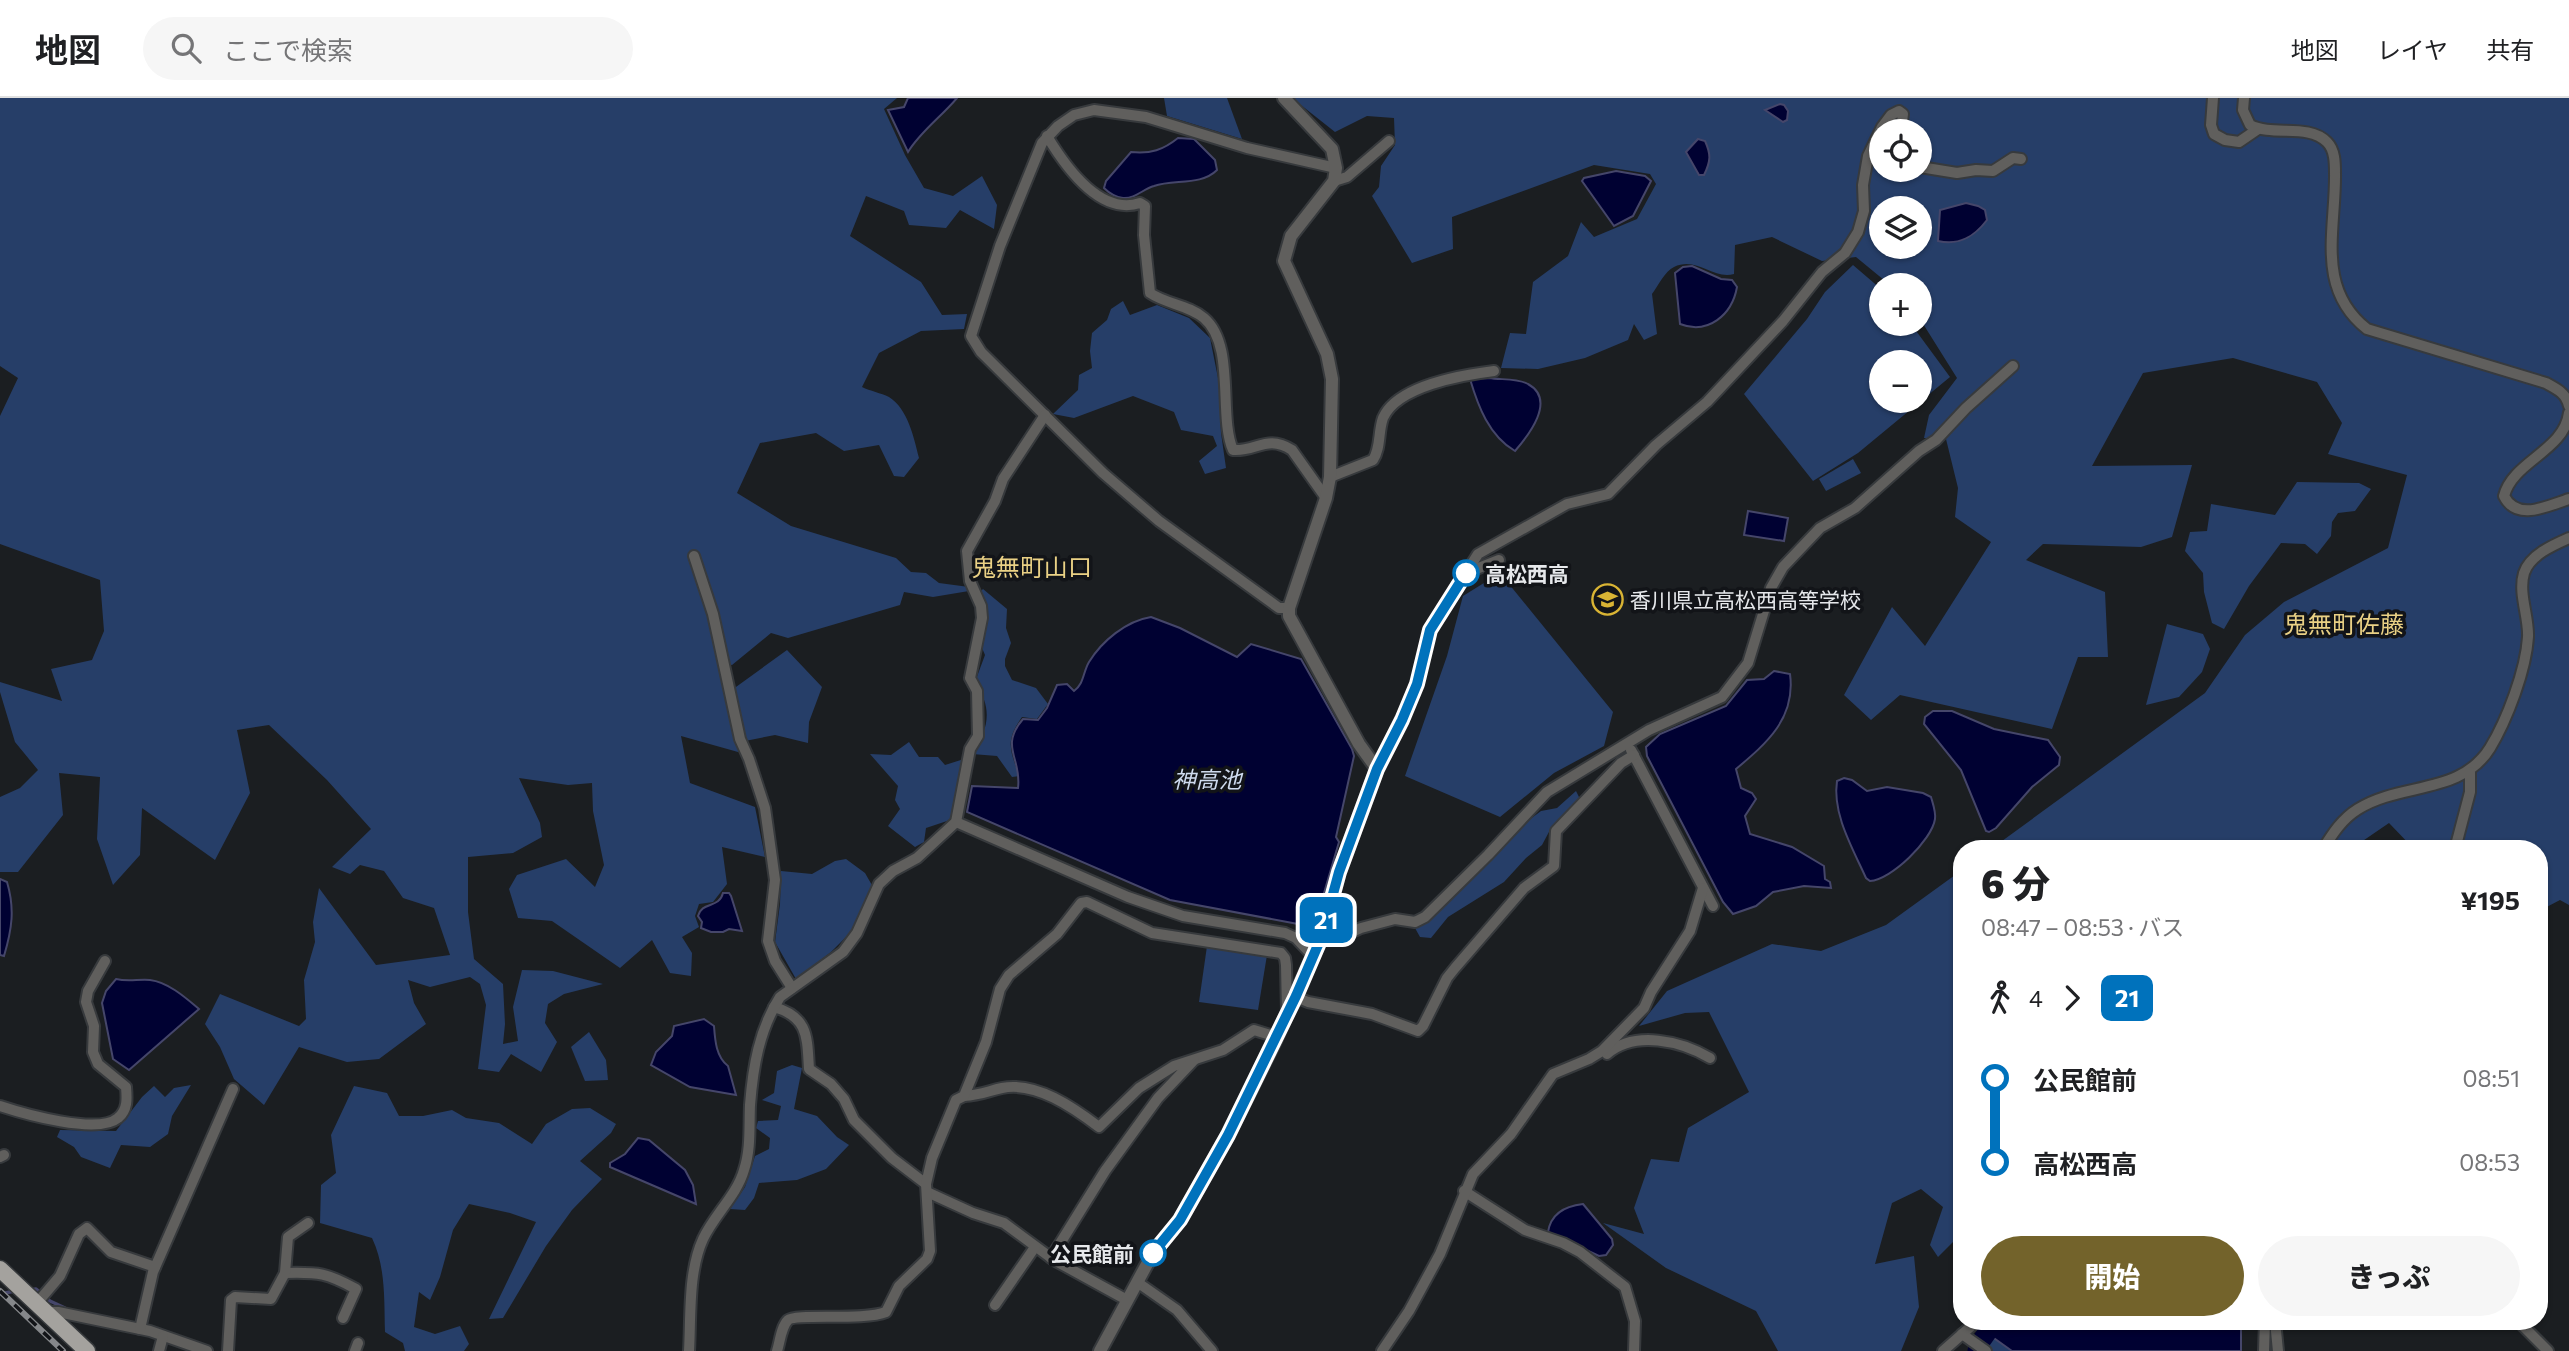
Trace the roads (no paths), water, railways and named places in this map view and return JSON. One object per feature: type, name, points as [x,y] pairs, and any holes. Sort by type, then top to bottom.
[{"type":"main road","points":[[3,1278],[42,1308],[87,1351]]},
{"type":"street","points":[[1284,98],[1332,149],[1335,175],[1292,236],[1284,261],[1327,354],[1332,379],[1326,498],[1289,608],[1289,616],[1359,744],[1377,769]]},
{"type":"street","points":[[2213,98],[2211,125],[2214,134],[2225,140],[2239,142],[2258,129]]},
{"type":"street","points":[[2244,98],[2246,120],[2258,129],[2316,135],[2333,150],[2335,184],[2332,268],[2338,295],[2355,320],[2367,329],[2546,383],[2559,390],[2567,398],[2569,406]]},
{"type":"street","points":[[1289,608],[1279,608],[1159,521],[1103,473],[981,352],[971,336],[1000,246],[1047,136],[1074,115],[1094,110],[1146,117],[1347,177],[1389,141]]},
{"type":"street","points":[[1888,119],[1899,111],[1903,114],[1903,119]]},
{"type":"street","points":[[1047,136],[1059,157],[1084,186],[1118,205],[1140,203],[1145,206],[1144,235],[1150,293],[1203,317],[1214,328],[1220,343],[1226,380],[1229,440],[1233,450],[1269,442],[1284,445],[1292,450],[1326,498]]},
{"type":"street","points":[[1100,1351],[1153,1253],[1180,1220],[1228,1135],[1277,1037],[1321,938],[1339,872],[1377,769],[1417,684],[1430,630],[1478,554],[1567,504],[1608,494],[1656,445],[1707,402],[1783,321],[1822,272],[1844,253],[1858,232],[1864,211],[1863,185],[1869,154]]},
{"type":"street","points":[[1932,169],[1957,173],[1993,171],[2013,158],[2021,159]]},
{"type":"street","points":[[1321,938],[1339,938],[1361,928],[1395,919],[1415,922],[1425,917],[1547,792],[1649,730],[1722,697],[1748,663],[1771,588],[1783,567],[1820,528],[1855,508],[1919,451],[1936,440],[1965,408],[2013,366]]},
{"type":"street","points":[[1329,477],[1373,460],[1377,455],[1383,419],[1397,399],[1461,376],[1494,371]]},
{"type":"street","points":[[2569,413],[2562,430],[2547,448],[2507,483],[2504,496],[2508,504],[2519,511],[2569,499]]},
{"type":"street","points":[[689,1351],[694,1276],[702,1241],[744,1171],[749,1145],[754,1069],[760,1040],[774,1007],[792,988],[843,952],[858,933],[880,884],[893,871],[917,858],[956,822],[970,749],[978,736],[976,691],[970,678],[982,618],[981,606],[970,581],[967,551],[995,501],[1003,479],[1045,415]]},
{"type":"street","points":[[2329,840],[2342,821],[2359,808],[2378,799],[2446,782],[2470,772],[2490,749],[2514,694],[2526,651],[2528,634],[2524,574],[2531,561],[2550,547],[2569,538]]},
{"type":"street","points":[[694,556],[713,614],[740,739],[765,807],[775,880],[768,941],[775,961],[792,988]]},
{"type":"street","points":[[1466,573],[1499,559]]},
{"type":"street","points":[[1628,744],[1713,906]]},
{"type":"street","points":[[1296,996],[1308,1002],[1372,1014],[1418,1031],[1455,968],[1524,888],[1554,866],[1556,831],[1621,763],[1634,755]]},
{"type":"street","points":[[2457,840],[2470,792],[2470,772]]},
{"type":"street","points":[[956,822],[1128,897],[1183,916],[1285,933],[1296,938],[1313,956]]},
{"type":"street","points":[[1382,1351],[1409,1311],[1440,1254],[1473,1174],[1511,1134],[1553,1074],[1602,1051],[1644,1008],[1651,992],[1690,931],[1703,888]]},
{"type":"street","points":[[964,1096],[986,1042],[1000,989],[1009,975],[1057,934],[1081,903],[1087,902],[1152,933],[1281,953],[1286,965],[1287,1015]]},
{"type":"street","points":[[0,1106],[61,1122],[103,1123],[117,1120],[124,1111],[126,1087],[98,1064],[93,1052],[94,1027],[86,1002],[88,991],[105,961]]},
{"type":"street","points":[[774,1007],[797,1018],[805,1030],[809,1069],[831,1084],[844,1099],[854,1120],[927,1188],[973,1213],[1004,1223],[1051,1258],[1127,1300]]},
{"type":"street","points":[[777,1351],[785,1322],[794,1316],[839,1318],[886,1312],[899,1286],[927,1259],[930,1251],[927,1188],[932,1158],[956,1100],[964,1096],[1017,1087],[1047,1095],[1072,1106],[1099,1127],[1139,1088],[1174,1066],[1223,1050],[1254,1030],[1277,1037]]},
{"type":"street","points":[[1589,1059],[1601,1059],[1616,1046],[1632,1041],[1668,1043],[1700,1052],[1710,1058]]},
{"type":"street","points":[[1051,1258],[1105,1171],[1143,1118],[1196,1058]]},
{"type":"street","points":[[140,1329],[155,1267],[233,1089]]},
{"type":"street","points":[[1464,1191],[1525,1230],[1563,1242],[1580,1252],[1625,1287],[1635,1321],[1634,1351]]},
{"type":"street","points":[[228,1351],[231,1300],[235,1297],[271,1299],[285,1273],[288,1237],[308,1223]]},
{"type":"street","points":[[155,1267],[111,1252],[87,1228],[79,1234],[42,1308],[140,1329],[207,1351]]},
{"type":"street","points":[[995,1305],[1035,1247]]},
{"type":"street","points":[[285,1273],[317,1272],[330,1275],[356,1289],[343,1318]]},
{"type":"street","points":[[1137,1282],[1177,1310],[1213,1351]]},
{"type":"street","points":[[1944,1351],[1967,1330]]},
{"type":"street","points":[[2264,1351],[2265,1330]]},
{"type":"street","points":[[2276,1330],[2278,1351]]},
{"type":"street","points":[[2527,1330],[2548,1351]]},
{"type":"street","points":[[1962,1334],[1986,1351]]},
{"type":"street","points":[[159,1351],[163,1336]]},
{"type":"water","points":[[908,98],[957,98],[908,152],[888,110],[904,107]]},
{"type":"water","points":[[1780,104],[1788,111],[1787,120],[1783,122],[1765,110]]},
{"type":"water","points":[[1178,138],[1194,139],[1215,160],[1217,170],[1203,178],[1150,187],[1127,198],[1115,196],[1104,188],[1106,181],[1131,152],[1156,150]]},
{"type":"water","points":[[1698,139],[1705,141],[1709,154],[1704,175],[1699,175],[1686,152]]},
{"type":"water","points":[[1616,171],[1645,176],[1651,181],[1633,216],[1614,226],[1582,181],[1584,178]]},
{"type":"water","points":[[1966,203],[1985,210],[1987,220],[1966,239],[1938,241],[1940,210]]},
{"type":"water","points":[[1692,266],[1721,279],[1732,280],[1737,287],[1724,314],[1709,325],[1700,327],[1680,324],[1675,273],[1683,267]]},
{"type":"water","points":[[1470,379],[1524,382],[1536,391],[1540,399],[1537,418],[1515,451],[1491,429]]},
{"type":"water","points":[[1748,511],[1788,518],[1784,541],[1744,535]]},
{"type":"water","name":"神高池","points":[[1151,617],[1180,628],[1237,657],[1251,644],[1301,659],[1352,749],[1354,756],[1336,837],[1339,842],[1314,927],[1170,900],[967,812],[972,786],[1018,788],[1012,745],[1016,729],[1023,719],[1038,720],[1047,708],[1057,685],[1067,684],[1074,691],[1082,681],[1089,662],[1108,640],[1124,627]]},
{"type":"water","points":[[1774,671],[1790,674],[1791,690],[1784,717],[1777,728],[1736,769],[1741,788],[1752,793],[1756,799],[1745,816],[1750,834],[1792,847],[1824,866],[1825,879],[1830,882],[1831,888],[1804,886],[1773,892],[1756,906],[1733,914],[1723,902],[1647,756],[1646,747],[1660,734],[1726,706],[1747,680],[1764,679]]},
{"type":"water","points":[[1933,711],[1952,711],[1994,729],[2048,740],[2060,757],[2059,765],[2032,787],[1996,828],[1986,831],[1961,770],[1924,724],[1925,717]]},
{"type":"water","points":[[1844,778],[1852,780],[1867,791],[1887,787],[1923,793],[1931,797],[1935,819],[1927,837],[1909,858],[1879,879],[1870,881],[1866,878],[1845,831],[1836,793],[1837,781]]},
{"type":"water","points":[[0,879],[7,882],[12,910],[4,956],[0,955]]},
{"type":"water","points":[[723,893],[729,893],[731,896],[742,931],[729,929],[711,932],[701,928],[702,922],[698,916],[700,911],[718,901]]},
{"type":"water","points":[[116,979],[157,981],[176,991],[199,1009],[129,1070],[113,1059],[102,1003],[106,991]]},
{"type":"water","points":[[704,1019],[714,1026],[717,1048],[728,1066],[736,1095],[690,1087],[651,1065],[656,1052],[672,1036],[674,1026]]},
{"type":"water","points":[[638,1138],[649,1140],[685,1170],[693,1185],[696,1204],[610,1167],[610,1163],[625,1154]]},
{"type":"water","points":[[1583,1204],[1612,1239],[1613,1245],[1606,1255],[1599,1256],[1548,1232],[1556,1215],[1570,1207]]},
{"type":"water","points":[[1988,1330],[2241,1330],[2241,1351],[2012,1351],[1991,1336]]},
{"type":"waterway","points":[[30,1290],[36,1289],[50,1301],[65,1308]]},
{"type":"waterway","points":[[0,1294],[15,1291]]},
{"type":"waterway","points":[[1977,1351],[1989,1330]]},
{"type":"railway","points":[[0,1291],[63,1351]]},
{"type":"place","name":"高松西高","points":[[1466,573]]},
{"type":"place","name":"香川県立高松西高等学校","points":[[1607,599]]},
{"type":"place","name":"公民館前","points":[[1153,1253]]},
{"type":"district","name":"鬼無町山口","points":[[1032,566]]},
{"type":"district","name":"鬼無町佐藤","points":[[2344,623]]}]
